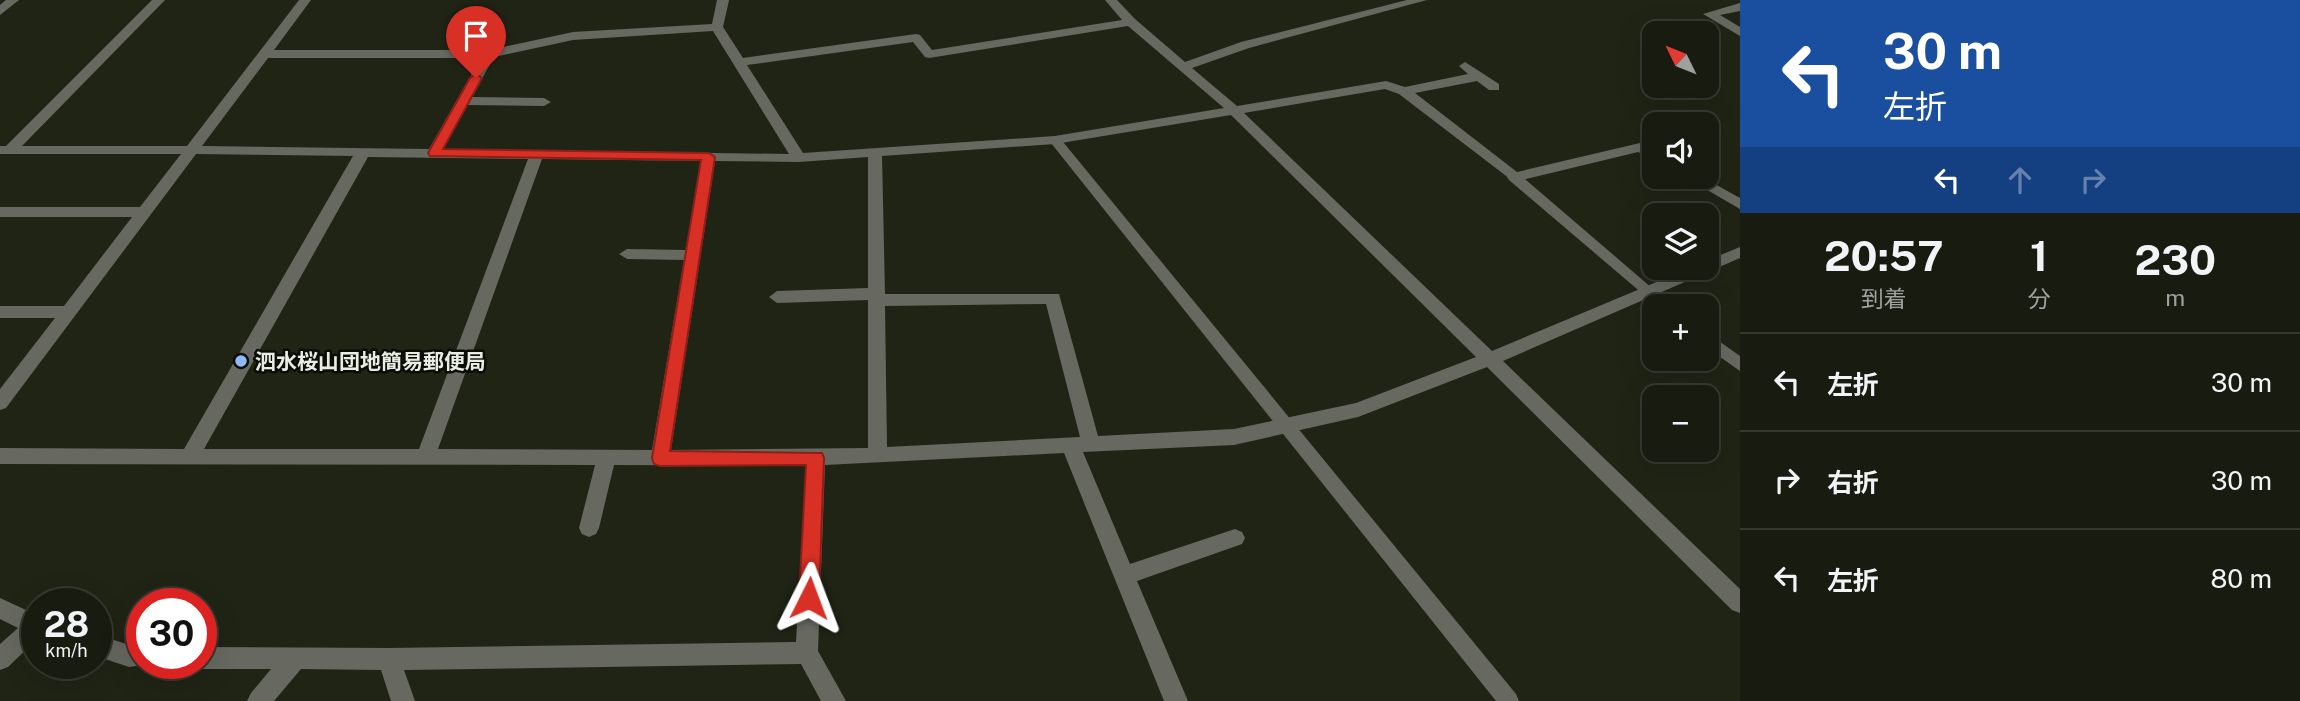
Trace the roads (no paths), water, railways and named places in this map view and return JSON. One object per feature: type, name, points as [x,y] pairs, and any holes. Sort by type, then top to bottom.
[{"type":"street","points":[[0,11],[13,0]]},
{"type":"street","points":[[5,150],[159,0]]},
{"type":"street","points":[[0,403],[305,0]]},
{"type":"street","points":[[723,0],[718,27],[799,158]]},
{"type":"street","points":[[1111,0],[1131,22],[1234,110],[1487,360],[1740,603]]},
{"type":"street","points":[[1182,67],[1245,45],[1421,0]]},
{"type":"street","points":[[1740,8],[1709,14],[1740,32]]},
{"type":"street","points":[[739,62],[916,38],[929,54],[1131,22]]},
{"type":"street","points":[[264,54],[489,54],[573,36],[718,27]]},
{"type":"street","points":[[434,153],[489,54]]},
{"type":"street","points":[[1465,66],[1494,87]]},
{"type":"street","points":[[1404,90],[1480,76]]},
{"type":"street","points":[[5,150],[190,149],[799,158],[1055,140],[1386,85],[1404,90],[1514,177],[1642,148]]},
{"type":"street","points":[[463,101],[544,102]]},
{"type":"street","points":[[189,458],[363,152]]},
{"type":"street","points":[[425,459],[537,154]]},
{"type":"street","points":[[875,154],[878,456]]},
{"type":"street","points":[[660,458],[709,157]]},
{"type":"street","points":[[1713,189],[1740,204]]},
{"type":"street","points":[[0,212],[143,212]]},
{"type":"street","points":[[1719,261],[1740,252]]},
{"type":"street","points":[[627,254],[693,254]]},
{"type":"street","points":[[0,456],[816,458],[1234,437],[1358,410],[1487,360],[1675,280]]},
{"type":"street","points":[[777,297],[1053,298],[1081,445],[1124,576],[1176,701]]},
{"type":"street","points":[[0,312],[68,312]]},
{"type":"street","points":[[816,458],[807,653],[834,701]]},
{"type":"street","points":[[589,528],[606,459]]},
{"type":"street","points":[[1124,576],[1235,538]]},
{"type":"street","points":[[0,608],[21,618]]},
{"type":"street","points":[[0,659],[21,640]]},
{"type":"street","points":[[217,657],[390,659],[807,653]]},
{"type":"street","points":[[260,701],[295,659]]},
{"type":"street","points":[[390,659],[403,701]]},
{"type":"lane","points":[[1055,140],[1508,701]]},
{"type":"lane","points":[[1514,177],[1651,294]]},
{"type":"lane","points":[[1719,348],[1740,365]]},
{"type":"place","name":"泗水桜山団地簡易郵便局","points":[[241,361]]}]
